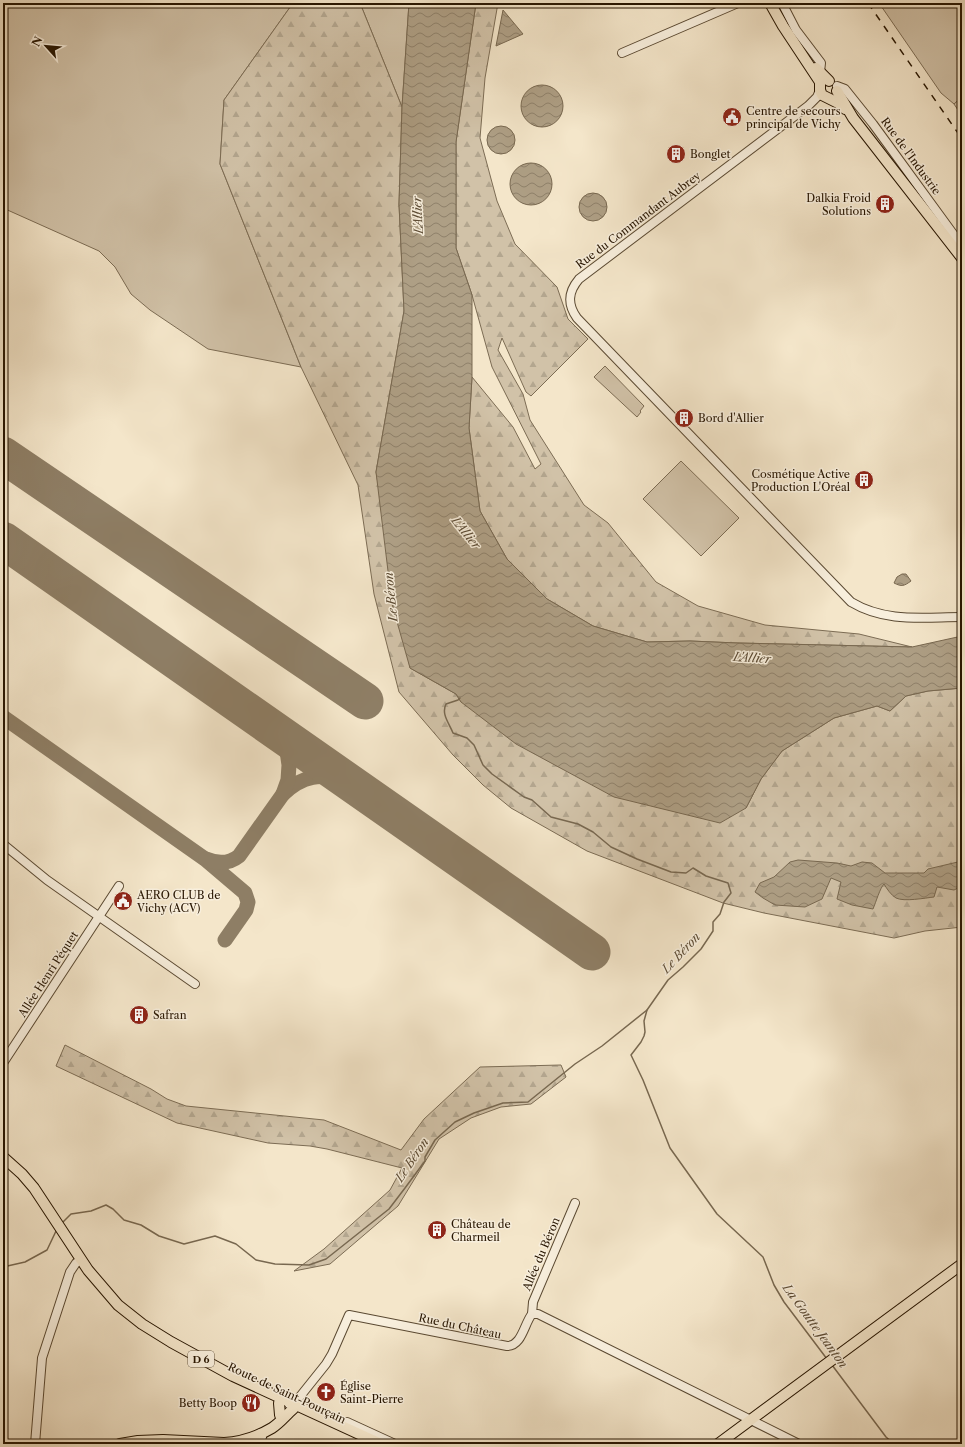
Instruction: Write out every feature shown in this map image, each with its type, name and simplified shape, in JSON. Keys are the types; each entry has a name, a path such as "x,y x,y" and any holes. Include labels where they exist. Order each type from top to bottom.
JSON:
{"main road":[{"name":"Rue de l'Industrie","path":"770,3 783,26 820,82 829,90 853,118 962,258"},
{"name":"Rue de l'Industrie","path":"796,44 820,72 829,90"},
{"name":"Route de Saint-Pourçain","path":"3,1157 22,1174 34,1188 102,1293 115,1308 140,1328 200,1364 249,1389 289,1406 369,1444"},
{"path":"718,1444 962,1264"},
{"name":"Route de Saint-Pourçain","path":"88,1270 118,1305 142,1324 155,1332 289,1406 332,1422 381,1444"},
{"path":"261,1434 289,1406"},
{"path":"120,1444 138,1441 163,1440 224,1444 247,1440 272,1428 289,1406"}],"street":[{"path":"622,53 738,3"},
{"name":"Rue de l'Industrie","path":"782,3 796,30 821,63 820,72"},
{"name":"Rue de l'Industrie","path":"829,90 845,89 873,124 962,246"},
{"name":"Rue du Commandant Aubrey","path":"829,90 816,97 808,106 579,279 571,290 569,301 570,307 576,318 851,602 862,609 894,618 962,617"},
{"path":"3,844 48,880 195,984"},
{"name":"Allée Henri Péquet","path":"3,1063 119,886"},
{"name":"Allée du Béron","path":"532,1314 533,1302 575,1203"},
{"path":"35,1444 42,1358 70,1272 76,1263 81,1259"},
{"path":"532,1314 538,1314 750,1421 799,1444"},
{"name":"Rue du Château","path":"289,1406 326,1364 349,1315 511,1346 519,1340 527,1319 532,1314"},
{"path":"249,1389 262,1392 288,1404 289,1406"},
{"name":"Route de Saint-Pourçain","path":"347,1422 395,1444"},
{"path":"258,1444 262,1437 261,1434"}],"green space":[{"path":"3,3 293,3 224,100 220,164 301,367 208,349 150,310 131,294 115,267 99,251 3,208"},
{"path":"293,3 360,3 402,107 399,204 404,311 376,472 410,668 456,694 461,702 746,808 761,779 782,751 834,718 877,706 890,711 906,696 928,691 962,688 962,927 925,931 894,938 764,913 723,903 587,851 511,808 483,785 453,755 399,692 374,594 358,485 301,367 220,164 224,100"},
{"path":"360,3 409,3 402,107"},
{"path":"476,3 498,3 485,78 480,138 497,201 515,244 557,287 568,319 588,339 531,396 526,392 502,338 498,350 523,394 530,420 584,505 608,523 656,582 698,606 765,625 859,634 912,647 690,641 647,642 593,626 547,599 507,559 480,511 469,428 472,377 513,427 535,469 541,464 492,367 472,295 456,248 456,142"},
{"path":"879,3 962,3 962,97 954,104 941,93"},
{"path":"962,97 962,116 954,104"},
{"path":"605,366 644,406 637,417 594,377"},
{"path":"681,461 739,518 701,556 643,499"},
{"path":"65,1045 151,1089 167,1099 186,1106 324,1120 401,1150 424,1119 480,1067 561,1065 566,1077 531,1104 501,1107 471,1118 439,1139 398,1206 330,1264 294,1271 324,1249 390,1190 402,1168 327,1149 310,1146 268,1143 177,1123 56,1066"}],"water":[{"name":"L'Allier","path":"409,3 476,3 456,142 456,248 472,295 472,377 469,428 480,511 507,559 547,599 593,626 647,642 690,641 912,647 962,636 962,688 928,691 906,696 890,711 877,706 834,718 782,751 761,779 746,808 720,823 614,797 516,744 461,702 456,694 410,668 392,604 376,472 404,311 399,204 402,107"},
{"path":"503,10 523,34 496,46"},
{"path":"542,85 557,91 563,106 557,121 542,127 527,121 521,106 527,91"},
{"path":"501,126 511,130 515,140 511,150 501,154 491,150 487,140 491,130"},
{"path":"527,163 535,163 543,166 549,172 552,184 549,196 543,202 535,205 527,205 519,202 513,196 510,188 510,180 513,172 519,166"},
{"path":"593,193 603,197 607,207 603,217 593,221 583,217 579,207 583,197"},
{"path":"902,574 906,574 911,581 903,585 894,583 897,577"},
{"path":"798,860 837,863 851,866 862,862 872,863 885,873 924,873 928,869 962,861 962,886 954,890 937,887 934,897 904,900 894,897 884,884 873,909 852,905 837,899 841,882 831,878 822,899 805,907 775,905 755,892 760,883 774,877 790,862"}],"waterway":[{"name":"Le Béron","path":"62,1223 71,1214 91,1211 106,1205 113,1209 124,1220 141,1225 159,1236 184,1244 215,1236 236,1244 256,1260 275,1264 309,1265 326,1259 389,1209 425,1161 425,1157 435,1140 455,1122 474,1113 503,1103 528,1102 575,1064 602,1046 647,1010 668,980 701,949 713,931 713,922 720,914 724,902 731,893 728,883 706,876 693,868 686,873 671,872 611,847 593,832 578,824 551,817 532,800 524,797 492,774 483,765 474,745 467,738 453,733 444,711 446,704 460,698"},
{"name":"La Goutte Jeanton","path":"647,1010 644,1021 644,1036 631,1055 643,1080 670,1148 717,1214 763,1257 774,1285 784,1302 827,1359"},
{"name":"Le Béron","path":"3,1267 25,1262 47,1250 57,1229"},
{"name":"La Goutte Jeanton","path":"832,1365 886,1437 894,1444"}],"taxiway":[{"path":"3,717 205,859 245,893 248,902 246,910 225,940"},
{"path":"206,859 215,862 227,862 239,856 283,794 288,780 289,765 287,751 269,727"},
{"path":"283,794 305,779 313,777 337,778 346,781"}],"runway":[{"path":"3,455 365,701"},
{"path":"3,540 592,952"}],"railway":[{"path":"868,3 962,139"}],"place":[{"name":"Centre de secours principal de Vichy","path":"732,117"},
{"name":"Bonglet","path":"676,154"},
{"name":"Dalkia Froid Solutions","path":"885,204"},
{"name":"Bord d'Allier","path":"684,418"},
{"name":"Cosmétique Active Production L'Oréal","path":"864,480"},
{"name":"AERO CLUB de Vichy (ACV)","path":"123,901"},
{"name":"Safran","path":"139,1015"},
{"name":"Château de Charmeil","path":"437,1230"},
{"name":"Église Saint-Pierre","path":"326,1392"},
{"name":"Betty Boop","path":"251,1403"}]}
